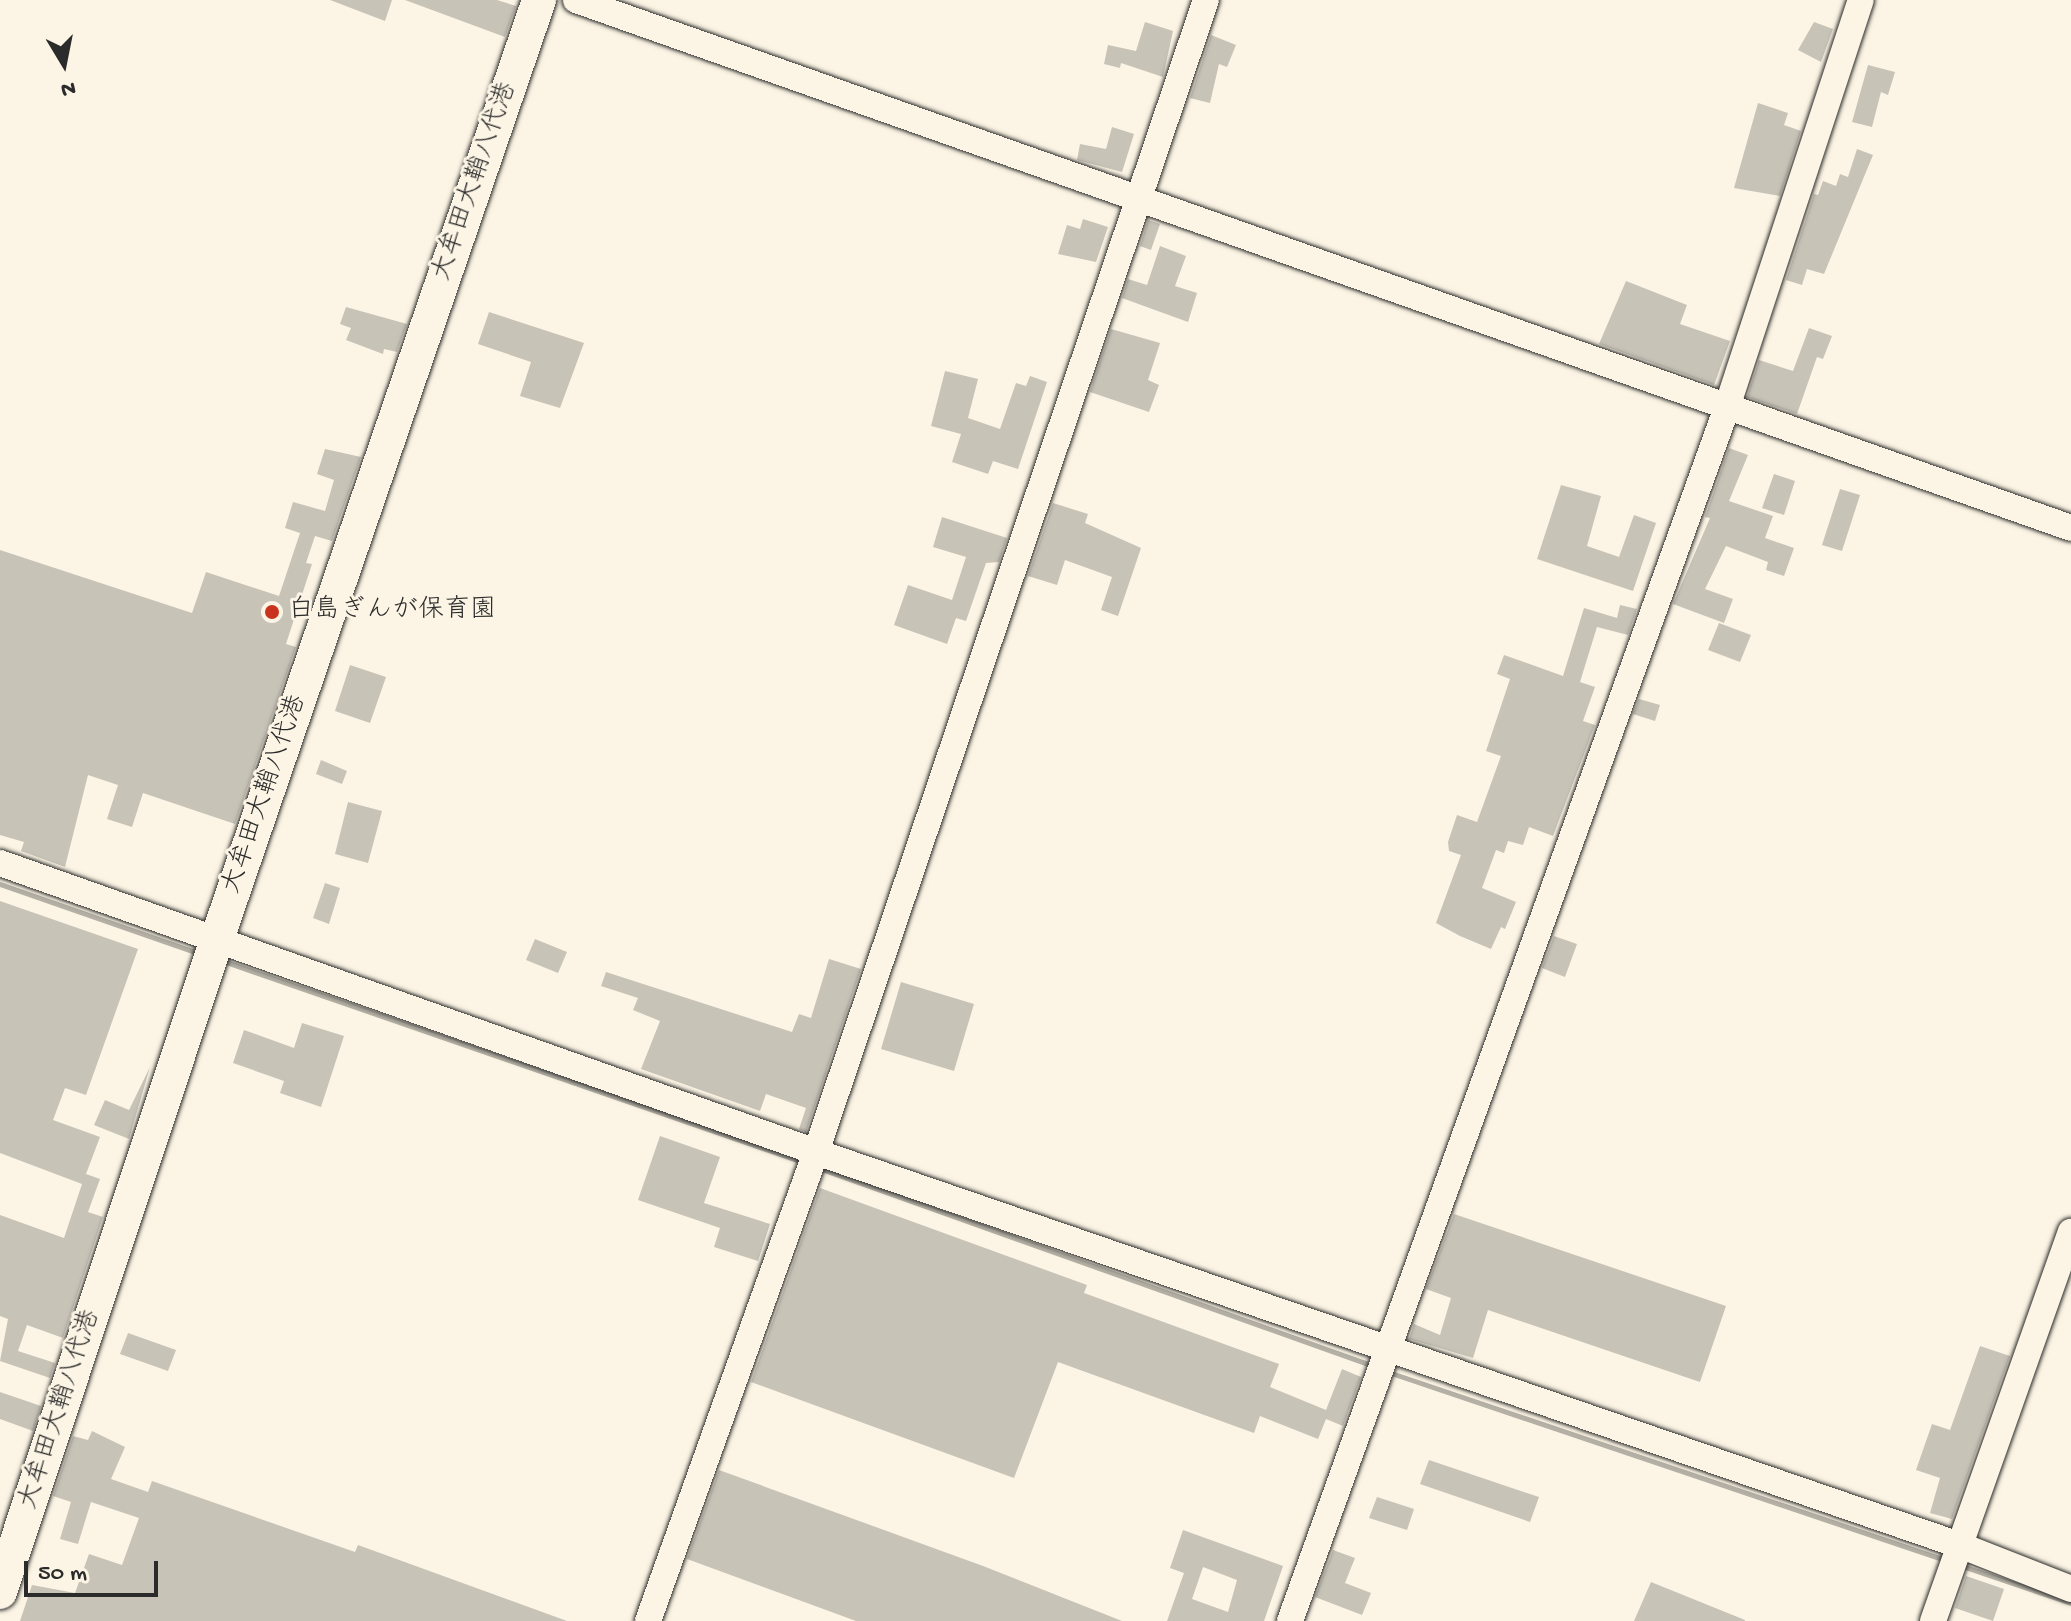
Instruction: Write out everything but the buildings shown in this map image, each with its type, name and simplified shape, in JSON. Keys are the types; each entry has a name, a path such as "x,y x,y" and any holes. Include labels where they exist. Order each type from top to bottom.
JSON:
{"main road":[{"name":"大牟田大鞘八代港","path":"0,1592 217,939 539,0"}],"street":[{"path":"576,0 2071,528"},
{"path":"648,1621 816,1152 1136,196 1206,0"},
{"path":"1290,1621 1727,407 1861,0"},
{"path":"0,863 816,1152 1389,1346 1957,1557 2071,1589"},
{"path":"1933,1621 2071,1232"}],"waterway":[{"path":"0,884 198,953"},
{"path":"223,961 800,1161"},
{"path":"824,1170 1368,1364"},
{"path":"1394,1374 1945,1560"},
{"path":"1962,1566 2071,1603"}],"place":[{"name":"白島ぎんが保育園","path":"272,612"}]}
